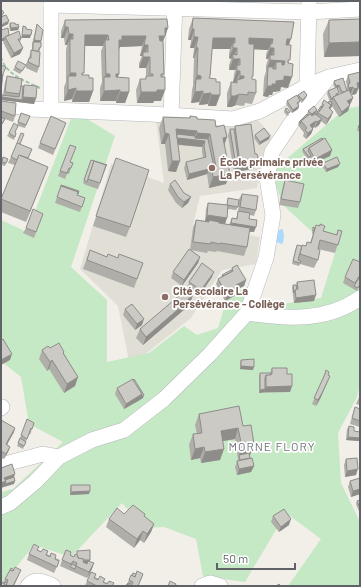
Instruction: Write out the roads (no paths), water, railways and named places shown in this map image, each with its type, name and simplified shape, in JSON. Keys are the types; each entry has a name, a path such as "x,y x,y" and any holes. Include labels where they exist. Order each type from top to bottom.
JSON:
{"street":[{"path":"51,110 51,3 309,6 360,9"},
{"path":"171,116 175,5"},
{"path":"307,86 309,6"},
{"path":"1,104 29,109 233,119 260,111 307,86 329,77 360,70"},
{"path":"1,507 10,503 35,482 59,457 92,440 124,430 153,408 210,354 247,313 266,258 273,215 267,178 272,152 292,122 329,77"},
{"path":"247,313 276,318 322,316 341,309 360,298"},
{"path":"1,465 43,454 59,457"},
{"path":"28,586 34,581 40,580 53,586"},
{"path":"202,586 210,583 220,586"}],"water":[{"path":"281,229 283,230 284,236 283,243 281,244 277,242 276,239 277,233"}],"place":[{"name":"École primaire privée La Persévérance","path":"212,168"},
{"name":"Cité scolaire La Persévérance - Collège","path":"165,297"}],"district":[{"name":"MORNE FLORY","path":"272,447"}]}
